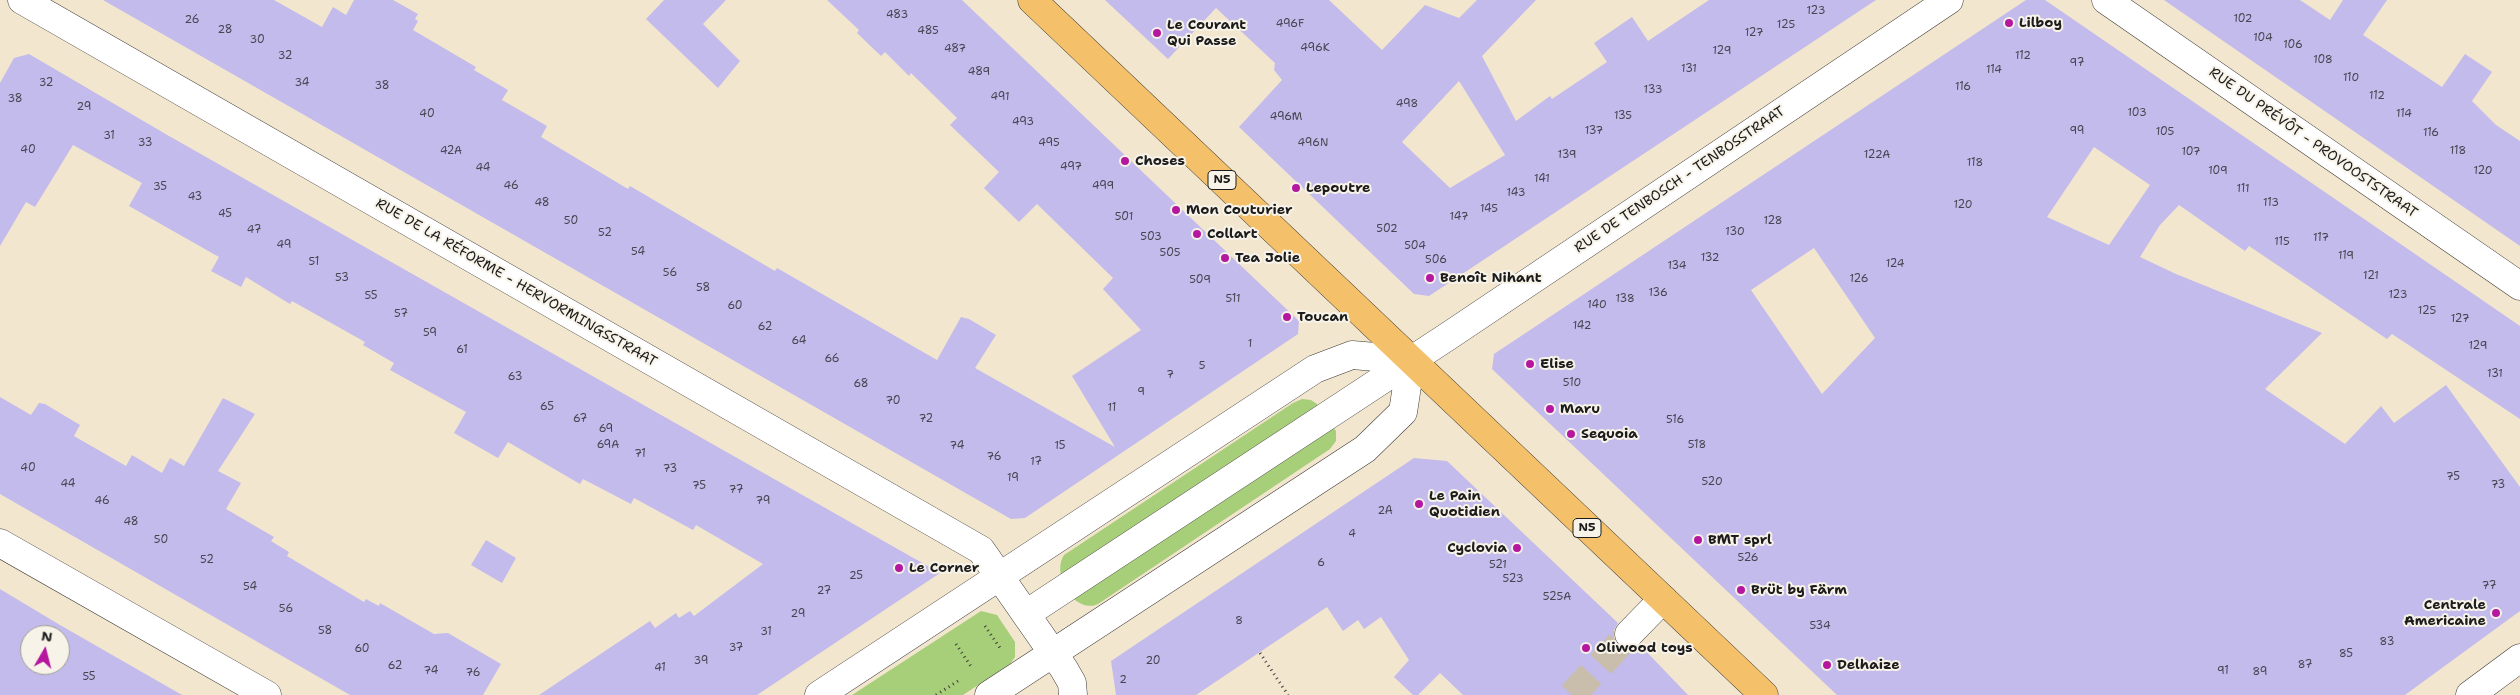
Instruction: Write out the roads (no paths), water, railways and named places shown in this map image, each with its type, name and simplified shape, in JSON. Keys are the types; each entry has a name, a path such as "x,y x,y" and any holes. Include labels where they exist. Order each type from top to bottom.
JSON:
{"main road":[{"name":"N5","path":"1032,0 1764,695"}],"street":[{"name":"RUE DE LA RÉFORME - HERVORMINGSSTRAAT","path":"22,0 981,550 1053,651 1072,683 1074,695"},
{"name":"RUE DE TENBOSCH - TENBOSSTRAAT","path":"1026,614 1411,360 1949,0"},
{"name":"RUE DU PRÉVÔT - PROVOOSTSTRAAT","path":"2106,0 2520,286"},
{"path":"819,695 1315,369 1352,355 1411,360 1403,412 1365,449 1053,651 989,695"},
{"path":"0,543 267,695"},
{"path":"1629,634 1663,599"},
{"path":"2470,695 2520,658"}],"tunnel":[{"path":"1572,695 1629,634"}],"place":[{"name":"Lilboy","path":"2009,23"},
{"name":"Le Courant Qui Passe","path":"1157,33"},
{"name":"Choses","path":"1125,161"},
{"name":"Lepoutre","path":"1296,188"},
{"name":"Mon Couturier","path":"1176,210"},
{"name":"Collart","path":"1197,234"},
{"name":"Tea Jolie","path":"1225,258"},
{"name":"Benoît Nihant","path":"1430,278"},
{"name":"Toucan","path":"1287,317"},
{"name":"Elise","path":"1530,364"},
{"name":"Maru","path":"1550,409"},
{"name":"Sequoia","path":"1571,434"},
{"name":"Le Pain Quotidien","path":"1419,504"},
{"name":"BMT sprl","path":"1698,540"},
{"name":"Cyclovia","path":"1517,548"},
{"name":"Le Corner","path":"899,568"},
{"name":"Brüt by Färm","path":"1741,590"},
{"name":"Centrale Americaine","path":"2496,613"},
{"name":"Oliwood toys","path":"1586,648"},
{"name":"Delhaize","path":"1827,665"}]}
